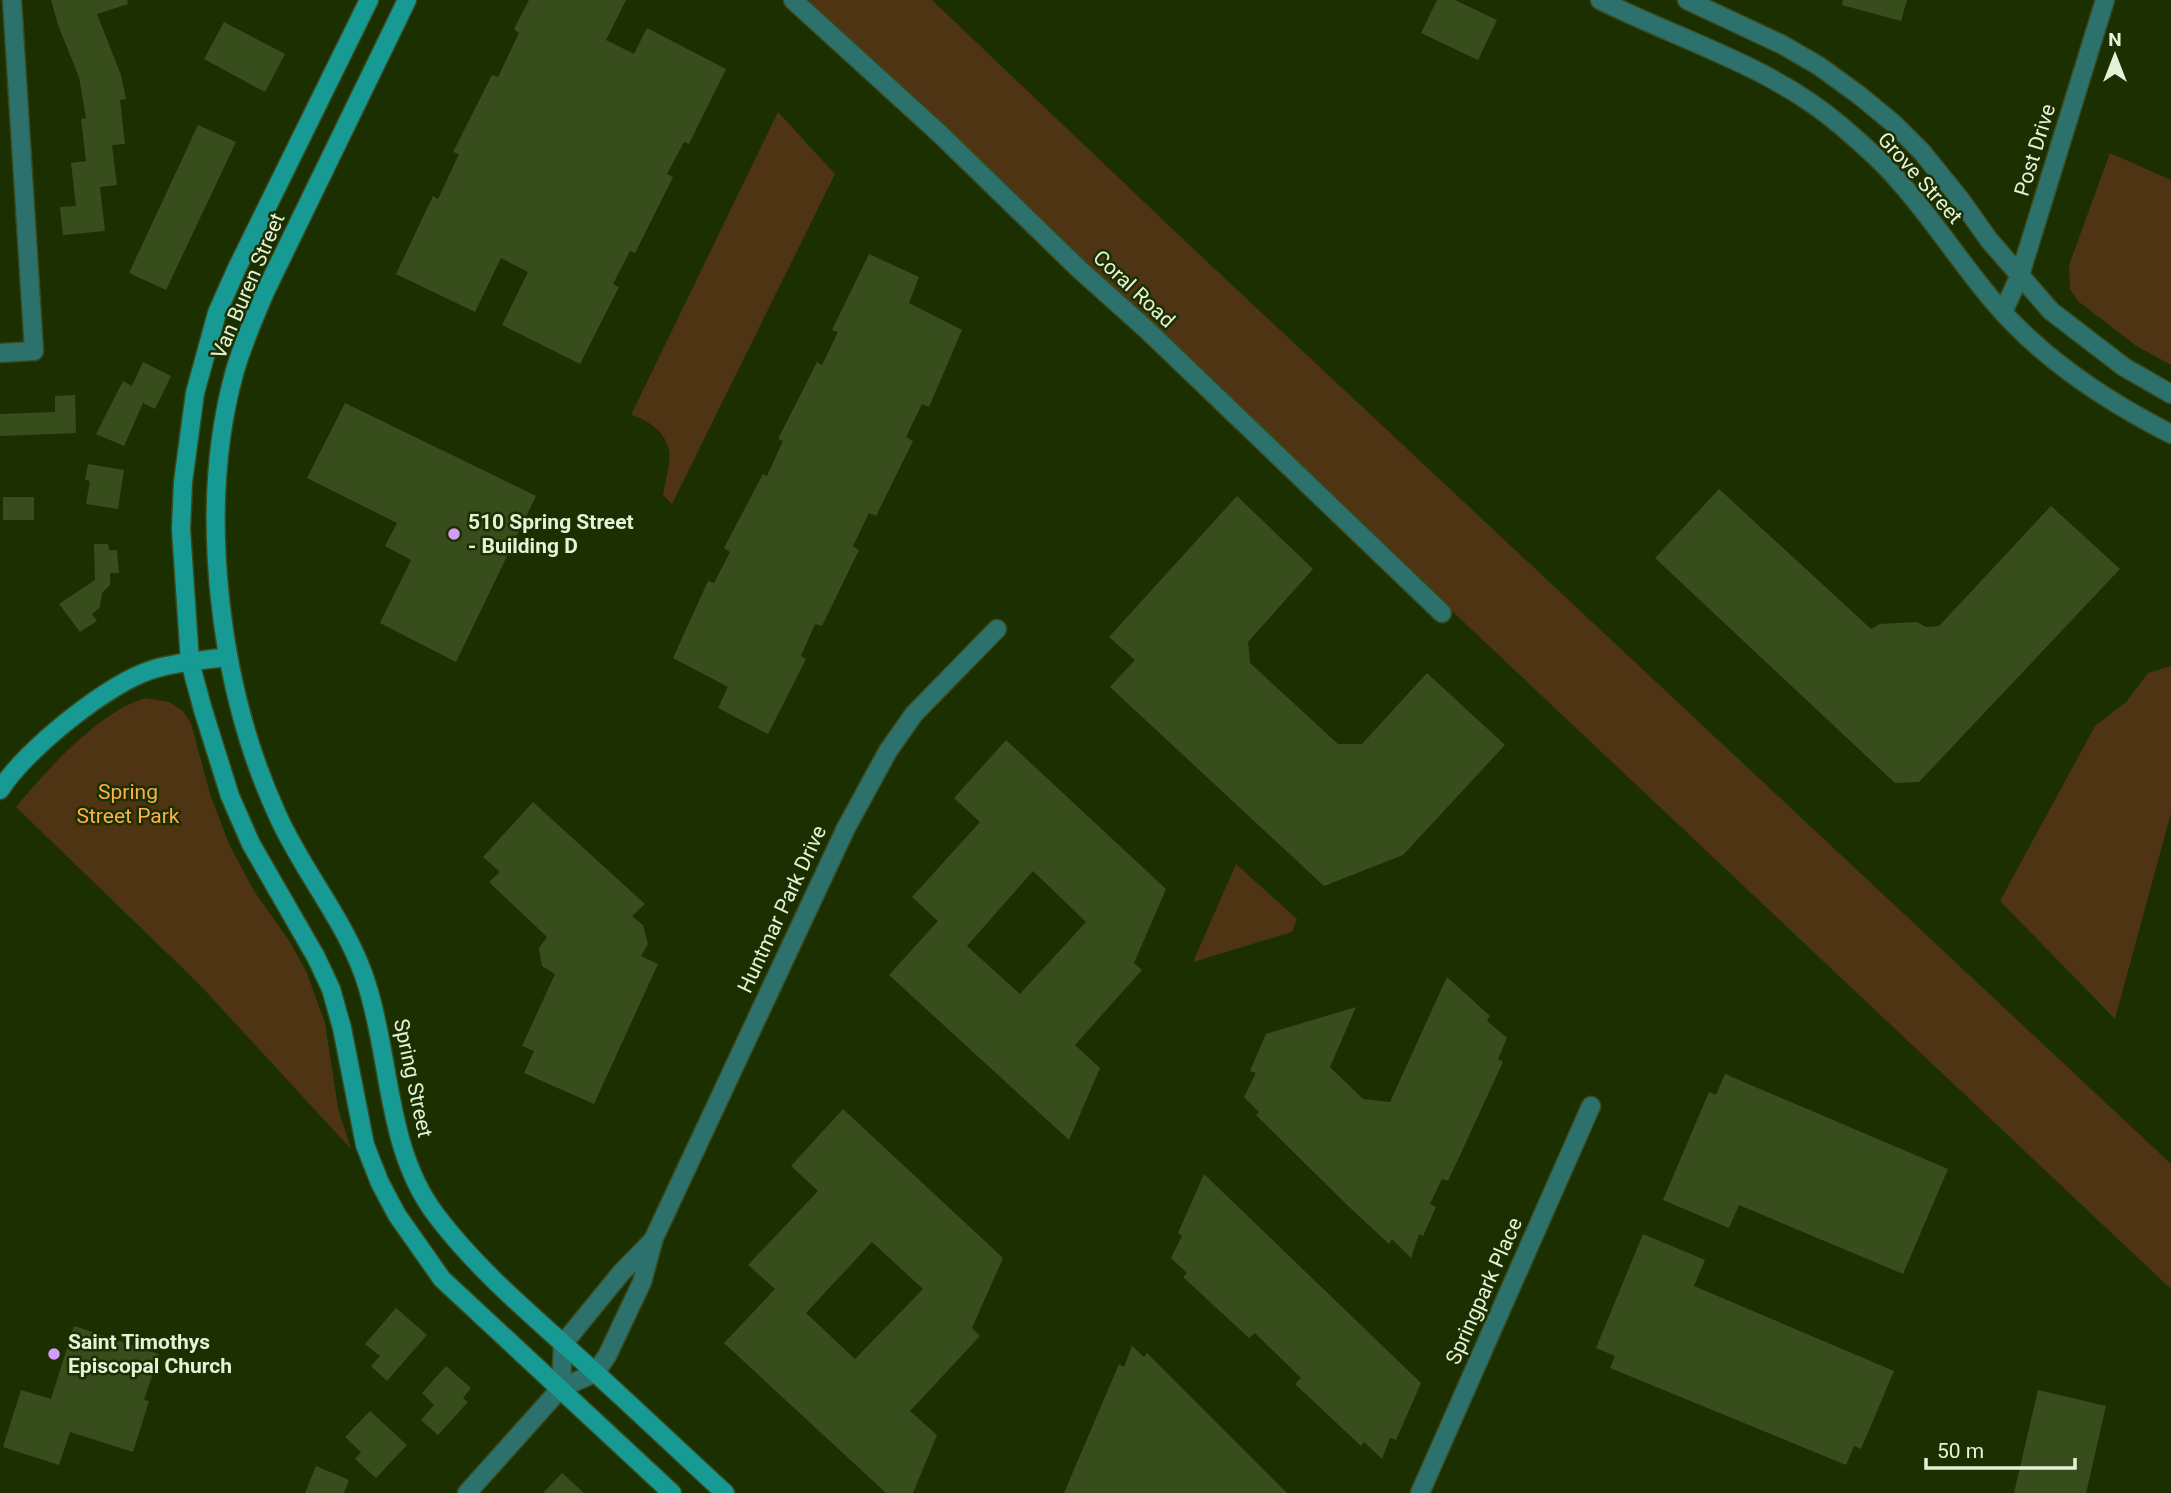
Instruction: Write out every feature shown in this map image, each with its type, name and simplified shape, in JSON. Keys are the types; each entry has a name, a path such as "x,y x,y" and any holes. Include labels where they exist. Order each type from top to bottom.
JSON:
{"main road":[{"name":"Van Buren Street","path":"190,662 183,581 182,514 188,436 203,357 217,313 237,268 369,0"},
{"name":"Van Buren Street","path":"228,657 217,552 216,509 219,462 234,374 248,330 266,290 407,0"},
{"path":"0,790 10,774 29,755 79,712 136,676 156,668 228,657"},
{"name":"Spring Street","path":"228,657 252,748 275,810 294,850 350,945 366,981 381,1033 395,1123 412,1171 433,1212 502,1288 725,1493"},
{"path":"190,662 216,755 251,844 316,957 331,989 342,1028 365,1145 380,1183 404,1227 442,1279 672,1493"}],"street":[{"path":"0,353 34,351 12,0"},
{"name":"Coral Road","path":"793,0 940,134 1443,613"},
{"name":"Grove Street","path":"1600,0 1777,82 1839,124 1896,177 2003,312 2026,335 2095,389 2126,410 2171,434"},
{"name":"Grove Street","path":"1688,0 1783,45 1819,66 1868,102 1922,152 1989,240 2051,311 2124,367 2171,394"},
{"name":"Post Drive","path":"2003,312 2020,275 2105,0"},
{"name":"Huntmar Park Drive","path":"595,1373 607,1356 642,1282 654,1238 846,828 888,751 914,714 997,629"},
{"name":"Springpark Place","path":"1420,1493 1591,1107"},
{"name":"Huntmar Park Drive","path":"563,1344 621,1273 654,1238"},
{"path":"561,1388 563,1344"},
{"path":"467,1493 561,1388 595,1373"}],"green space":[{"path":"804,0 932,0 1184,240 2171,1164 2171,1289"},
{"path":"778,112 835,174 672,504 663,495 669,462 667,444 655,428 631,415"},
{"path":"2110,153 2171,180 2171,365 2135,345 2078,301 2070,289 2069,265"},
{"path":"2171,666 2171,813 2115,1019 2000,901 2095,726 2126,702 2148,673"},
{"name":"Spring Street Park","path":"146,698 169,702 182,710 191,723 210,794 229,844 254,891 290,942 307,973 325,1023 338,1108 351,1149 199,984 16,807 42,776 93,728 110,715"},
{"path":"1236,864 1297,919 1292,932 1193,962"}],"building":[{"path":"51,0 127,0 128,4 97,14 121,75 126,99 120,100 125,144 112,145 117,185 100,187 105,231 63,235 60,207 76,206 71,163 86,161 81,119 86,118 79,77"},
{"path":"529,0 626,0 606,40 634,54 647,28 726,69 689,144 684,142 667,174 673,177 635,253 630,251 613,284 619,287 580,364 502,325 528,272 501,258 475,312 396,274 433,196 438,199 459,154 453,152 492,75 498,77 519,33 514,29"},
{"path":"1437,0 1455,0 1497,20 1478,60 1421,33"},
{"path":"1843,0 1907,0 1901,21 1842,5"},
{"path":"224,22 285,54 265,92 204,59"},
{"path":"198,125 236,142 166,290 129,273"},
{"path":"869,254 919,277 909,303 962,330 929,407 922,404 906,437 913,441 876,516 869,513 853,546 859,550 822,626 815,624 801,656 806,659 768,734 718,708 728,687 673,658 708,581 714,583 730,552 724,548 763,474 767,476 783,441 778,439 817,362 822,365 838,332 832,330"},
{"path":"143,362 171,376 155,409 143,403 124,446 96,434 123,381 132,386"},
{"path":"75,395 76,433 0,436 0,414 55,412 55,396"},
{"name":"510 Spring Street - Building D","path":"345,403 536,496 456,662 380,623 411,560 385,546 397,523 307,478"},
{"path":"88,464 124,470 118,509 86,504 90,481 85,480"},
{"path":"1719,489 1871,629 1880,624 1917,622 1926,627 1939,626 2051,506 2120,569 1919,782 1895,783 1655,558"},
{"path":"1237,496 1313,569 1248,642 1250,663 1338,744 1362,744 1427,673 1505,745 1403,855 1324,886 1110,687 1135,660 1109,637"},
{"path":"3,497 34,497 34,520 3,520"},
{"path":"94,544 108,544 109,550 117,550 119,573 110,573 110,585 102,593 100,607 92,614 97,621 80,632 59,604 95,580"},
{"path":"1006,740 1166,889 1134,963 1142,970 1075,1045 1100,1068 1069,1140 889,975 938,921 912,897 980,822 954,798","holes":["1033,871 1086,922 1020,994 967,946"]},
{"path":"533,802 645,904 632,916 643,925 648,944 641,956 658,964 594,1104 524,1073 534,1051 522,1046 555,974 542,966 539,948 547,937 489,882 500,872 483,857"},
{"path":"1447,977 1490,1016 1487,1021 1507,1038 1498,1059 1503,1062 1448,1181 1442,1179 1430,1204 1436,1207 1423,1236 1419,1234 1411,1258 1392,1239 1389,1244 1346,1204 1256,1115 1259,1112 1244,1097 1256,1073 1250,1071 1266,1034 1356,1007 1330,1067 1363,1099 1390,1102"},
{"path":"1725,1074 1948,1169 1903,1274 1739,1205 1729,1228 1663,1200 1709,1092 1716,1095"},
{"path":"843,1109 1003,1258 972,1328 980,1336 910,1411 937,1435 913,1493 886,1493 724,1343 775,1289 748,1265 818,1191 791,1166","holes":["872,1242 923,1289 855,1359 806,1313"]},
{"path":"1204,1174 1421,1383 1396,1440 1390,1438 1382,1459 1364,1442 1361,1446 1295,1384 1301,1378 1255,1333 1249,1338 1183,1277 1187,1273 1171,1258 1182,1236 1178,1233"},
{"path":"1643,1234 1705,1260 1694,1286 1894,1371 1861,1449 1854,1446 1846,1465 1610,1368 1615,1356 1596,1348"},
{"path":"396,1308 427,1335 387,1381 371,1366 380,1356 365,1344"},
{"path":"74,1326 159,1354 144,1400 149,1401 133,1452 70,1432 59,1465 3,1447 21,1390 51,1399"},
{"path":"1132,1346 1144,1357 1147,1353 1287,1493 1064,1493 1119,1364 1124,1367"},
{"path":"446,1366 471,1388 463,1398 468,1402 438,1435 421,1420 434,1405 422,1393"},
{"path":"2038,1390 2106,1406 2086,1493 2014,1493"},
{"path":"370,1411 407,1445 376,1478 355,1459 361,1452 345,1437"},
{"path":"316,1466 349,1480 344,1493 305,1493"},
{"path":"562,1473 584,1493 543,1493"}],"place":[{"name":"510 Spring Street - Building D","path":"454,534"},
{"name":"Saint Timothys Episcopal Church","path":"54,1354"}]}
